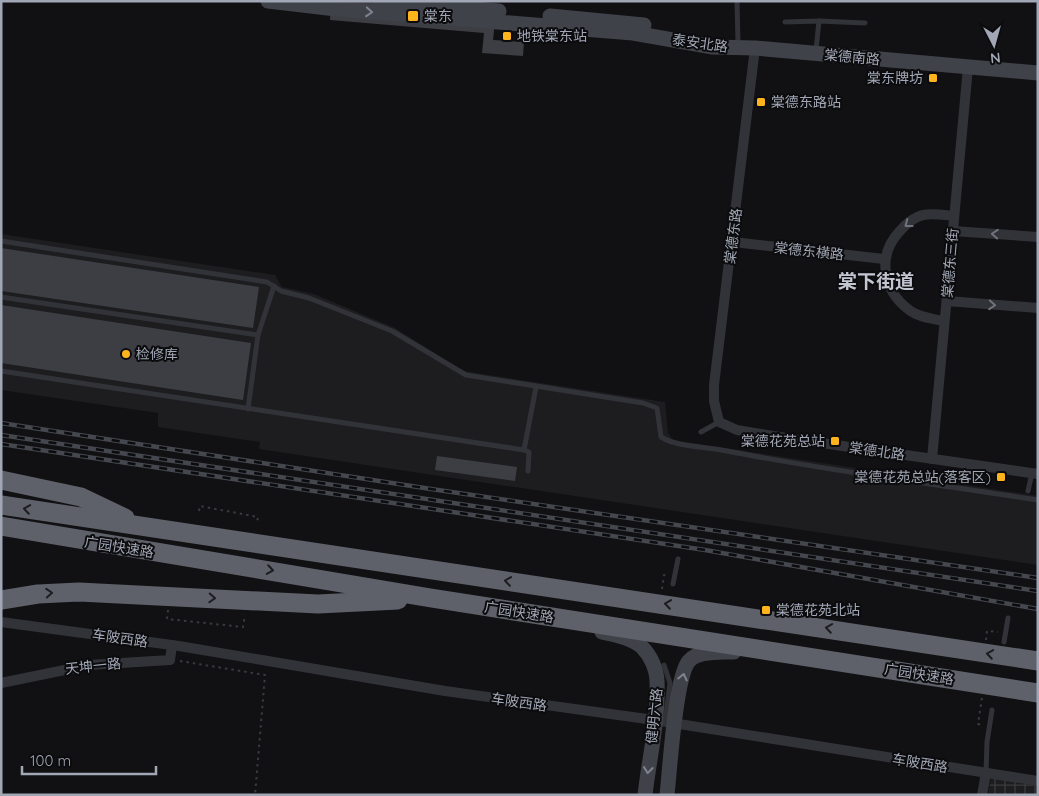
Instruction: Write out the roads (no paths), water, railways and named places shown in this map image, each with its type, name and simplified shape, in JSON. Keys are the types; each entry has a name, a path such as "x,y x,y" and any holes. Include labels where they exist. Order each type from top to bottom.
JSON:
{"highway":[{"path":"1,480 81,497 144,527"},
{"path":"1,491 87,508 144,527"},
{"name":"广园快速路","path":"1,505 281,549 756,617 1038,661"},
{"name":"广园快速路","path":"1,526 431,598 1038,693"},
{"path":"1,538 84,541"},
{"path":"1,600 38,594 79,592 318,604 431,598"}],"street":[{"name":"泰安北路","path":"268,1 336,9 447,9 635,23 755,48"},
{"name":"泰安北路","path":"380,1 633,33 720,47 755,48"},
{"name":"棠德南路","path":"755,48 1038,73"},
{"name":"棠德东路","path":"719,422 714,401 714,385 733,242 755,48"},
{"name":"棠德东三街","path":"932,459 968,67"},
{"path":"944,321 909,311 895,297 885,275 884,259 891,240 907,224 922,215 954,216"},
{"path":"953,231 1038,237"},
{"name":"棠德东横路","path":"733,242 884,259"},
{"path":"947,302 1038,308"},
{"name":"棠德北路","path":"719,422 737,430 764,435 1035,474"},
{"name":"健明六路","path":"551,617 620,636 641,646 650,657 665,722 667,795"},
{"name":"车陂西路","path":"1,622 172,645 445,691 665,722 1038,781"},
{"name":"天坤一路","path":"1,683 89,665 170,660 172,645"},
{"name":"健明六路","path":"645,795 665,722 684,670 694,657 716,652 780,654"},
{"path":"982,795 986,773"}],"lane":[{"path":"737,1 738,43"},
{"path":"815,53 819,21"},
{"path":"785,22 865,23"},
{"path":"1,241 267,282 281,291 310,298 392,331 466,376 643,403 657,408 661,437 671,443 701,445 779,461 1038,500"},
{"path":"248,409 258,335 274,286"},
{"path":"1,297 258,335"},
{"path":"1,371 524,450 528,452 528,470"},
{"path":"524,450 536,386"},
{"path":"701,432 719,422"},
{"path":"1028,491 1035,474"},
{"path":"673,584 678,559"},
{"path":"1004,642 1008,618"},
{"path":"664,665 670,684 665,722"},
{"path":"986,773 992,710"}],"railway":[{"path":"1,423 431,489 1038,578"},
{"path":"1,435 1038,591"},
{"path":"1,444 705,550 1038,609"}],"place":[{"name":"棠东","path":"413,16"},
{"name":"地铁棠东站","path":"507,36"},
{"name":"棠东牌坊","path":"933,78"},
{"name":"棠德东路站","path":"761,102"},
{"name":"检修库","path":"126,354"},
{"name":"棠德花苑总站","path":"835,441"},
{"name":"棠德花苑总站(落客区)","path":"1001,477"},
{"name":"棠德花苑北站","path":"766,610"}],"district":[{"name":"棠下街道","path":"876,281"}]}
